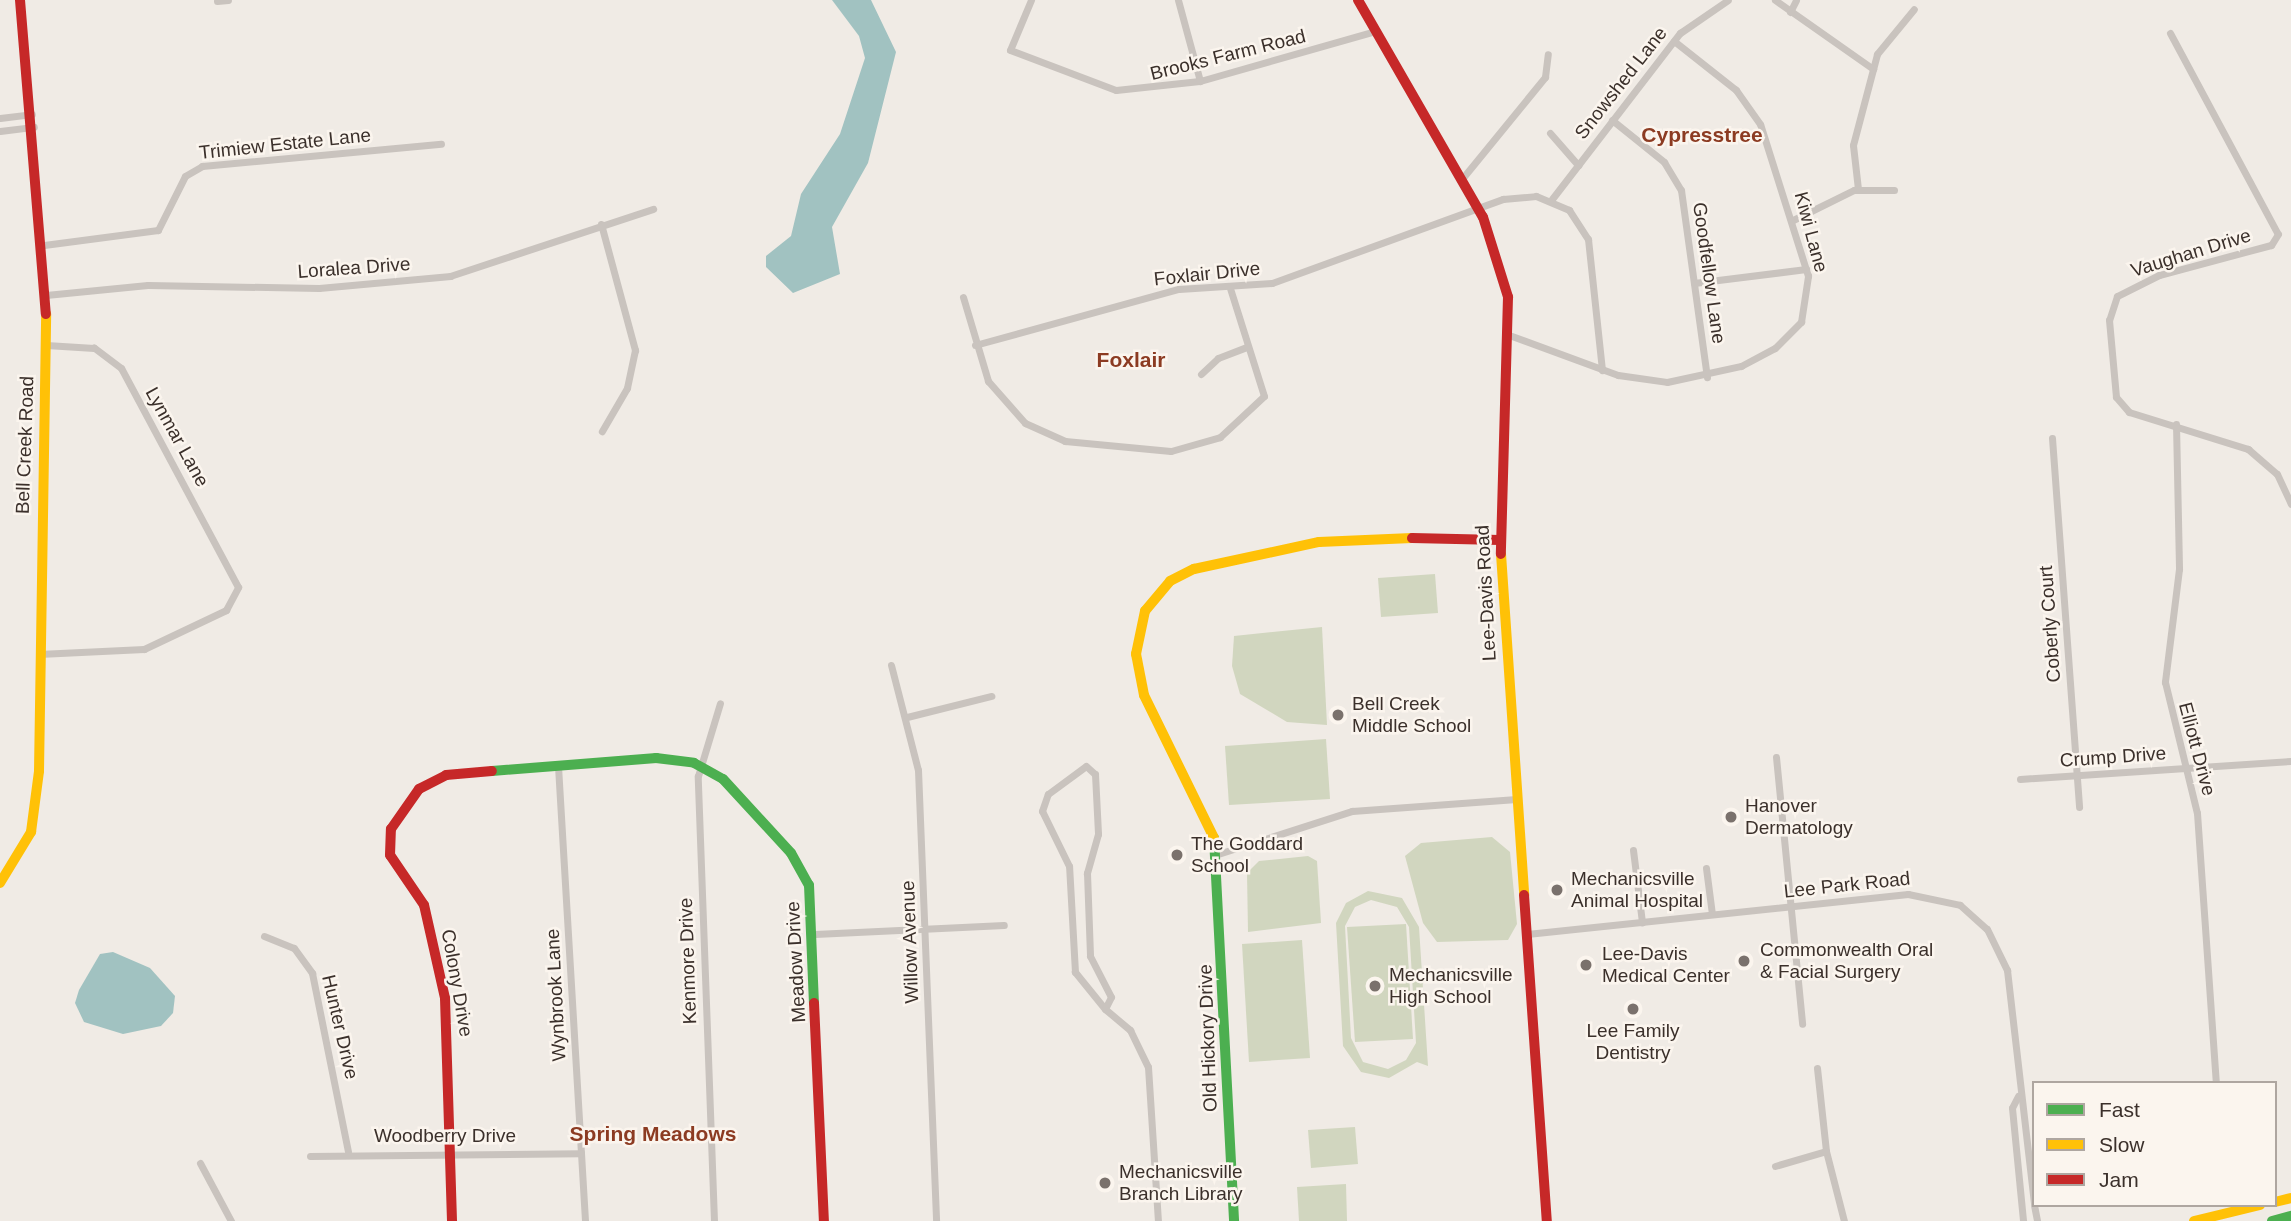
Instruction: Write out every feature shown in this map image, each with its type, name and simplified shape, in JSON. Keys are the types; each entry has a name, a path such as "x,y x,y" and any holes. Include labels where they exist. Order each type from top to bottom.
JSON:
{"main road":[{"name":"Bell Creek Road","path":"0,883 35,819 46,345 44,245 20,0"},
{"name":"Lee-Davis Road","path":"1358,0 1479,210 1503,272 1509,335 1500,540 1546,1221"},
{"name":"Old Hickory Drive","path":"1234,1221 1217,854 1205,816 1158,733 1140,680 1139,631 1161,589 1209,565 1345,539 1500,540"},
{"name":"Meadow Drive","path":"388,848 403,807 435,779 656,758 699,765 723,779 799,863 809,885 815,934 824,1221"},
{"name":"Colony Drive","path":"388,848 424,905 445,998 452,1152 452,1221"},
{"path":"2194,1221 2227,1209"},
{"path":"2272,1221 2291,1216"}],"street":[{"path":"217,1 228,0"},
{"name":"Brooks Farm Road","path":"1031,0 1010,50 1115,90 1200,81 1375,31"},
{"path":"1178,0 1200,81"},
{"name":"Snowshed Lane","path":"1552,199 1674,41 1728,0"},
{"path":"1775,0 1873,69"},
{"path":"1790,12 1796,0"},
{"path":"1858,189 1853,145 1873,69 1884,39 1914,9"},
{"name":"Vaughan Drive","path":"2170,33 2277,234 2271,245 2159,275 2113,302 2109,320 2118,403 2259,456 2291,504"},
{"name":"Kiwi Lane","path":"1509,335 1602,370 1650,382 1707,377 1762,356 1795,330 1808,304 1806,269 1793,220 1750,108 1674,41"},
{"path":"1461,180 1545,77 1548,54"},
{"path":"0,118 32,114"},
{"name":"Goodfellow Lane","path":"1612,120 1676,180 1707,377"},
{"path":"0,131 34,127"},
{"path":"1550,133 1578,165"},
{"name":"Trimiew Estate Lane","path":"44,245 158,230 185,176 202,166 441,144"},
{"path":"1793,220 1858,189 1894,190"},
{"name":"Foxlair Drive","path":"975,345 1165,292 1272,283 1513,196 1552,199"},
{"path":"1552,199 1575,215 1588,239 1602,370"},
{"name":"Loralea Drive","path":"46,295 148,285 319,288 440,278 490,267 601,223 653,209"},
{"path":"601,223 635,350 627,388 602,430"},
{"path":"1694,283 1806,269"},
{"path":"963,297 975,345 1005,406 1037,430 1065,441 1154,451 1197,446 1231,430 1265,390 1247,347 1230,288"},
{"name":"Lynmar Lane","path":"39,654 144,649 204,624 237,595 234,573 121,368 94,348 46,345"},
{"path":"1202,374 1218,358 1247,347"},
{"name":"Elliott Drive","path":"2176,424 2179,569 2165,682 2187,767 2201,849 2216,1081"},
{"name":"Coberly Court","path":"2052,438 2078,807"},
{"name":"Willow Avenue","path":"891,665 907,717 918,770 936,1221"},
{"path":"907,717 991,695"},
{"name":"Kenmore Drive","path":"714,1221 699,765 720,703"},
{"path":"1776,757 1802,1024"},
{"name":"Crump Drive","path":"2020,779 2291,761"},
{"name":"Wynbrook Lane","path":"558,766 584,1221"},
{"path":"1105,1009 1111,996 1090,956 1087,873 1098,834 1095,774 1086,766 1048,794 1042,811 1069,866 1075,972 1105,1009 1130,1030 1148,1067 1158,1221"},
{"path":"1217,854 1352,811 1517,799"},
{"path":"1633,850 1642,922"},
{"path":"1706,868 1712,915"},
{"name":"Lee Park Road","path":"1527,934 1920,894 1970,912 1996,942 2007,970 2018,1096 2025,1106 2032,1183"},
{"path":"815,934 1004,925"},
{"name":"Hunter Drive","path":"264,936 295,948 312,973 348,1151"},
{"path":"1816,1068 1826,1152 1844,1221"},
{"name":"Lee Park Road","path":"2018,1096 2012,1108 2023,1221"},
{"name":"Woodberry Drive","path":"310,1156 348,1151 580,1153"},
{"path":"1774,1166 1826,1152"},
{"path":"200,1163 231,1221"}],"green space":[{"path":"1435,574 1438,613 1381,617 1378,578"},
{"path":"1322,627 1327,725 1287,722 1240,694 1232,666 1234,636"},
{"path":"1326,739 1330,799 1229,805 1225,746"},
{"path":"1492,837 1510,852 1517,924 1508,940 1437,942 1423,923 1405,856 1421,843"},
{"path":"1308,856 1317,861 1321,923 1248,932 1247,873 1259,861"},
{"path":"1368,891 1402,898 1419,927 1428,1066 1417,1062 1389,1078 1361,1072 1343,1046 1336,923 1346,903","holes":["1371,900 1397,907 1409,927 1416,1043 1406,1060 1388,1069 1363,1062 1351,1038 1345,926 1355,907"]},
{"path":"1406,924 1413,1039 1355,1042 1347,927"},
{"path":"1302,940 1310,1058 1249,1062 1242,944"},
{"path":"1355,1127 1358,1164 1311,1168 1308,1130"},
{"path":"1346,1184 1347,1221 1299,1221 1297,1187"}],"water":[{"path":"832,0 871,0 896,52 868,163 832,227 840,274 793,293 766,267 766,256 791,236 801,194 840,134 865,58 859,36"},
{"path":"113,952 150,968 175,996 173,1013 161,1026 123,1034 84,1022 75,1003 79,990 100,954"}],"traffic: fast":[{"path":"492,771 656,758 694,763 723,779 791,853 809,885 814,1003"},
{"path":"1214,838 1234,1221"},
{"path":"2272,1221 2291,1216"}],"traffic: slow":[{"path":"0,883 31,832 39,771 46,314"},
{"path":"1214,838 1144,695 1136,654 1145,611 1170,581 1194,569 1319,542 1412,538"},
{"path":"1501,554 1524,895"},
{"path":"2277,1202 2291,1198"},
{"path":"2194,1221 2252,1207"}],"traffic: jam":[{"path":"20,0 46,314"},
{"path":"1358,0 1483,217 1508,297 1501,554"},
{"path":"1412,538 1500,540"},
{"path":"452,1221 445,998 424,905 390,855 391,829 419,789 446,775 492,771"},
{"path":"1524,895 1547,1221"},
{"path":"814,1003 824,1221"}],"place":[{"name":"Bell Creek Middle School","path":"1338,715"},
{"name":"Hanover Dermatology","path":"1731,817"},
{"name":"The Goddard School","path":"1177,855"},
{"name":"Mechanicsville Animal Hospital","path":"1557,890"},
{"name":"Commonwealth Oral & Facial Surgery","path":"1744,961"},
{"name":"Lee-Davis Medical Center","path":"1586,965"},
{"name":"Mechanicsville High School","path":"1375,986"},
{"name":"Lee Family Dentistry","path":"1633,1009"},
{"name":"Mechanicsville Branch Library","path":"1105,1183"}],"district":[{"name":"Cypresstree","path":"1702,135"},
{"name":"Foxlair","path":"1131,360"},
{"name":"Spring Meadows","path":"653,1134"}]}
